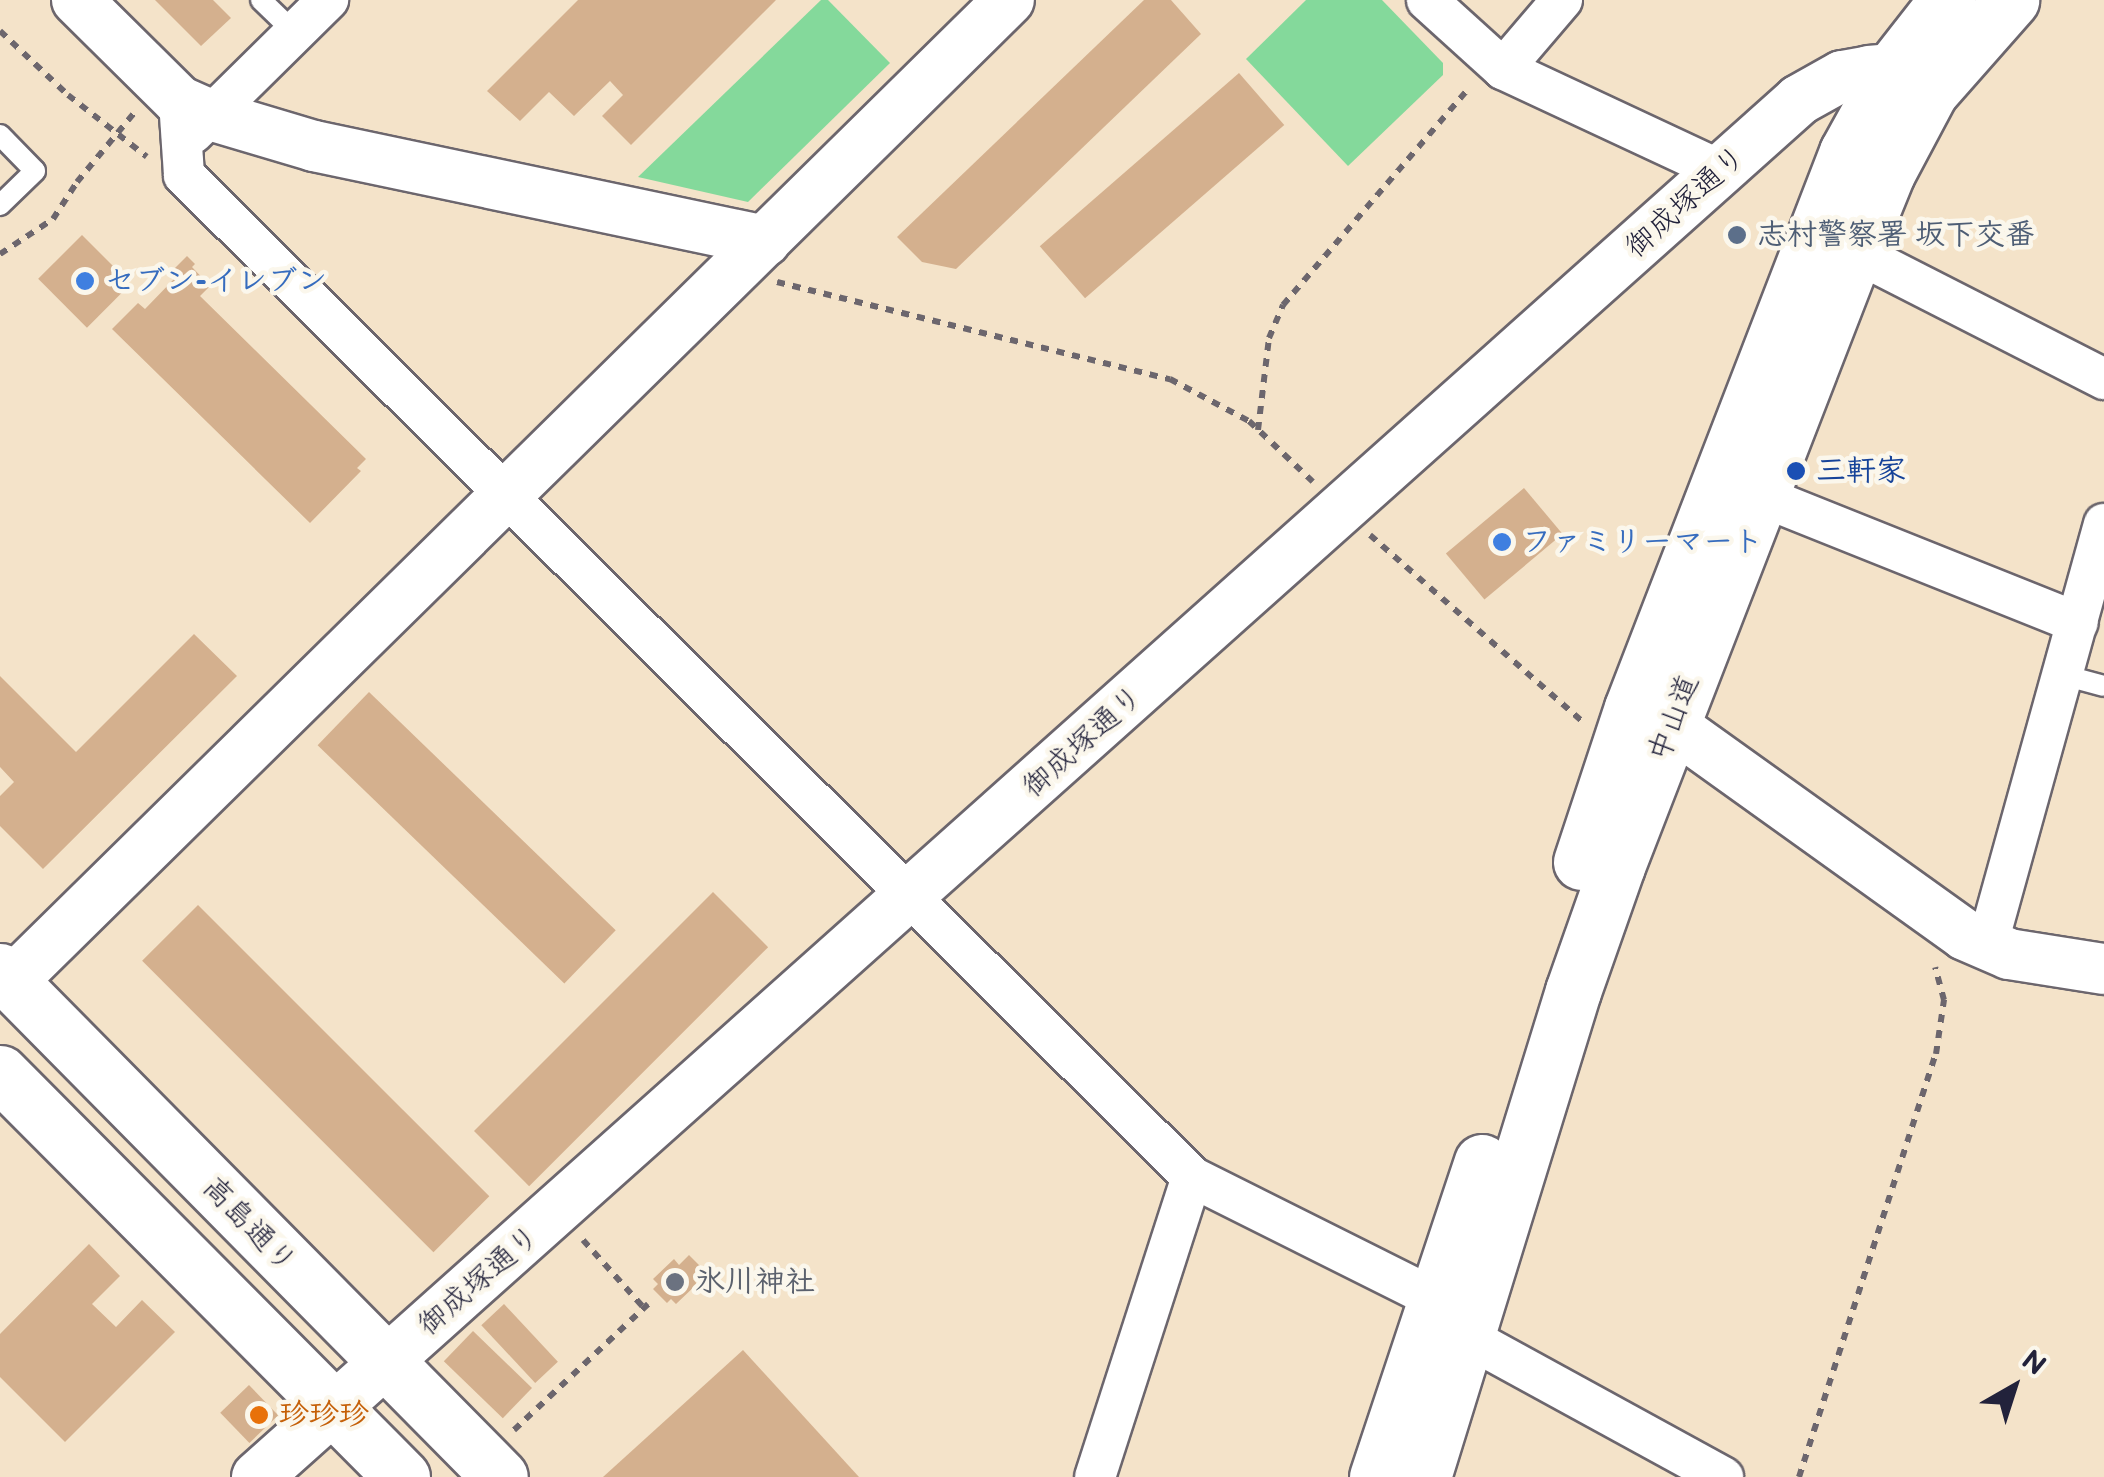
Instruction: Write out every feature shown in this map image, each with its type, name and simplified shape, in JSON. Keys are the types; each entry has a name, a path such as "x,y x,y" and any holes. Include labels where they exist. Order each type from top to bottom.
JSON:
{"main road":[{"name":"中山道","path":"1377,1477 1452,1318 1672,726 1854,252 1888,174 1912,81 1947,0"},
{"name":"中山道","path":"1423,1477 1452,1318 1639,689 1841,167 1912,81 2010,0"},
{"name":"高島通り","path":"6,976 384,1362 505,1455"},
{"path":"0,1072 402,1477"}],"street":[{"path":"77,0 177,123 184,175 1192,1178 1452,1318 1722,1477"},
{"path":"177,123 294,33 328,0"},
{"path":"6,976 504,496 763,260 1009,0"},
{"path":"1428,0 1498,65 1722,171"},
{"path":"1498,65 1562,0"},
{"name":"御成塚通り","path":"256,1477 1822,85 1842,76 1912,81"},
{"path":"177,123 314,146 763,260"},
{"path":"1854,252 2104,378"},
{"path":"1761,496 2078,623"},
{"path":"1987,946 2104,524"},
{"path":"1672,726 1965,935 1987,946 2104,968"},
{"path":"1095,1477 1192,1178"}],"lane":[{"path":"261,0 294,33"},
{"path":"0,135 35,171 0,205"},
{"path":"2063,674 2104,686"}],"path":[{"path":"0,31 118,136"},
{"path":"1258,430 1269,338 1282,304 1498,65"},
{"path":"118,136 177,123"},
{"path":"0,254 53,219 76,182 118,136 177,123"},
{"path":"763,260 1170,379 1258,430 1342,510 1583,722"},
{"path":"1799,1477 1936,1054 1944,1000 1938,971 1929,960"},
{"path":"505,1455 646,1306 579,1235"}],"green space":[{"path":"821,0 828,0 890,63 748,202 638,177"},
{"path":"1306,0 1382,0 1443,63 1443,75 1348,166 1246,59"}],"building":[{"path":"155,0 213,0 231,18 201,46"},
{"path":"578,0 776,0 631,145 602,116 623,95 610,81 574,116 549,92 520,121 487,91"},
{"path":"1144,0 1171,0 1201,34 956,269 922,262 897,237"},
{"path":"1239,73 1284,125 1085,298 1040,246"},
{"name":"セブン-イレブン","path":"82,235 131,284 87,328 38,279"},
{"path":"187,256 210,286 200,296 366,459 357,468 361,471 310,523 112,329 138,303 145,309 176,277 171,272"},
{"path":"1524,488 1563,534 1484,600 1446,554"},
{"path":"194,634 237,676 43,869 0,826 0,796 14,782 0,767 0,676 76,752"},
{"path":"369,692 616,930 564,983 318,745"},
{"path":"713,892 768,947 529,1186 474,1131"},
{"path":"198,905 489,1196 433,1252 142,961"},
{"path":"89,1244 120,1276 92,1304 116,1327 142,1300 175,1332 65,1442 0,1377 0,1334"},
{"path":"689,1255 703,1269 693,1279 697,1284 676,1304 671,1299 667,1303 653,1289 658,1284 653,1279 674,1259 679,1265"},
{"path":"504,1304 558,1362 535,1383 481,1325"},
{"path":"473,1331 532,1388 503,1418 444,1361"},
{"path":"743,1350 859,1477 603,1477"},
{"path":"249,1385 278,1415 249,1443 220,1413"}],"place":[{"name":"志村警察署 坂下交番","path":"1737,235"},
{"name":"セブン-イレブン","path":"85,281"},
{"name":"三軒家","path":"1796,471"},
{"name":"ファミリーマート","path":"1502,542"},
{"name":"氷川神社","path":"675,1282"},
{"name":"珍珍珍","path":"259,1415"}]}
